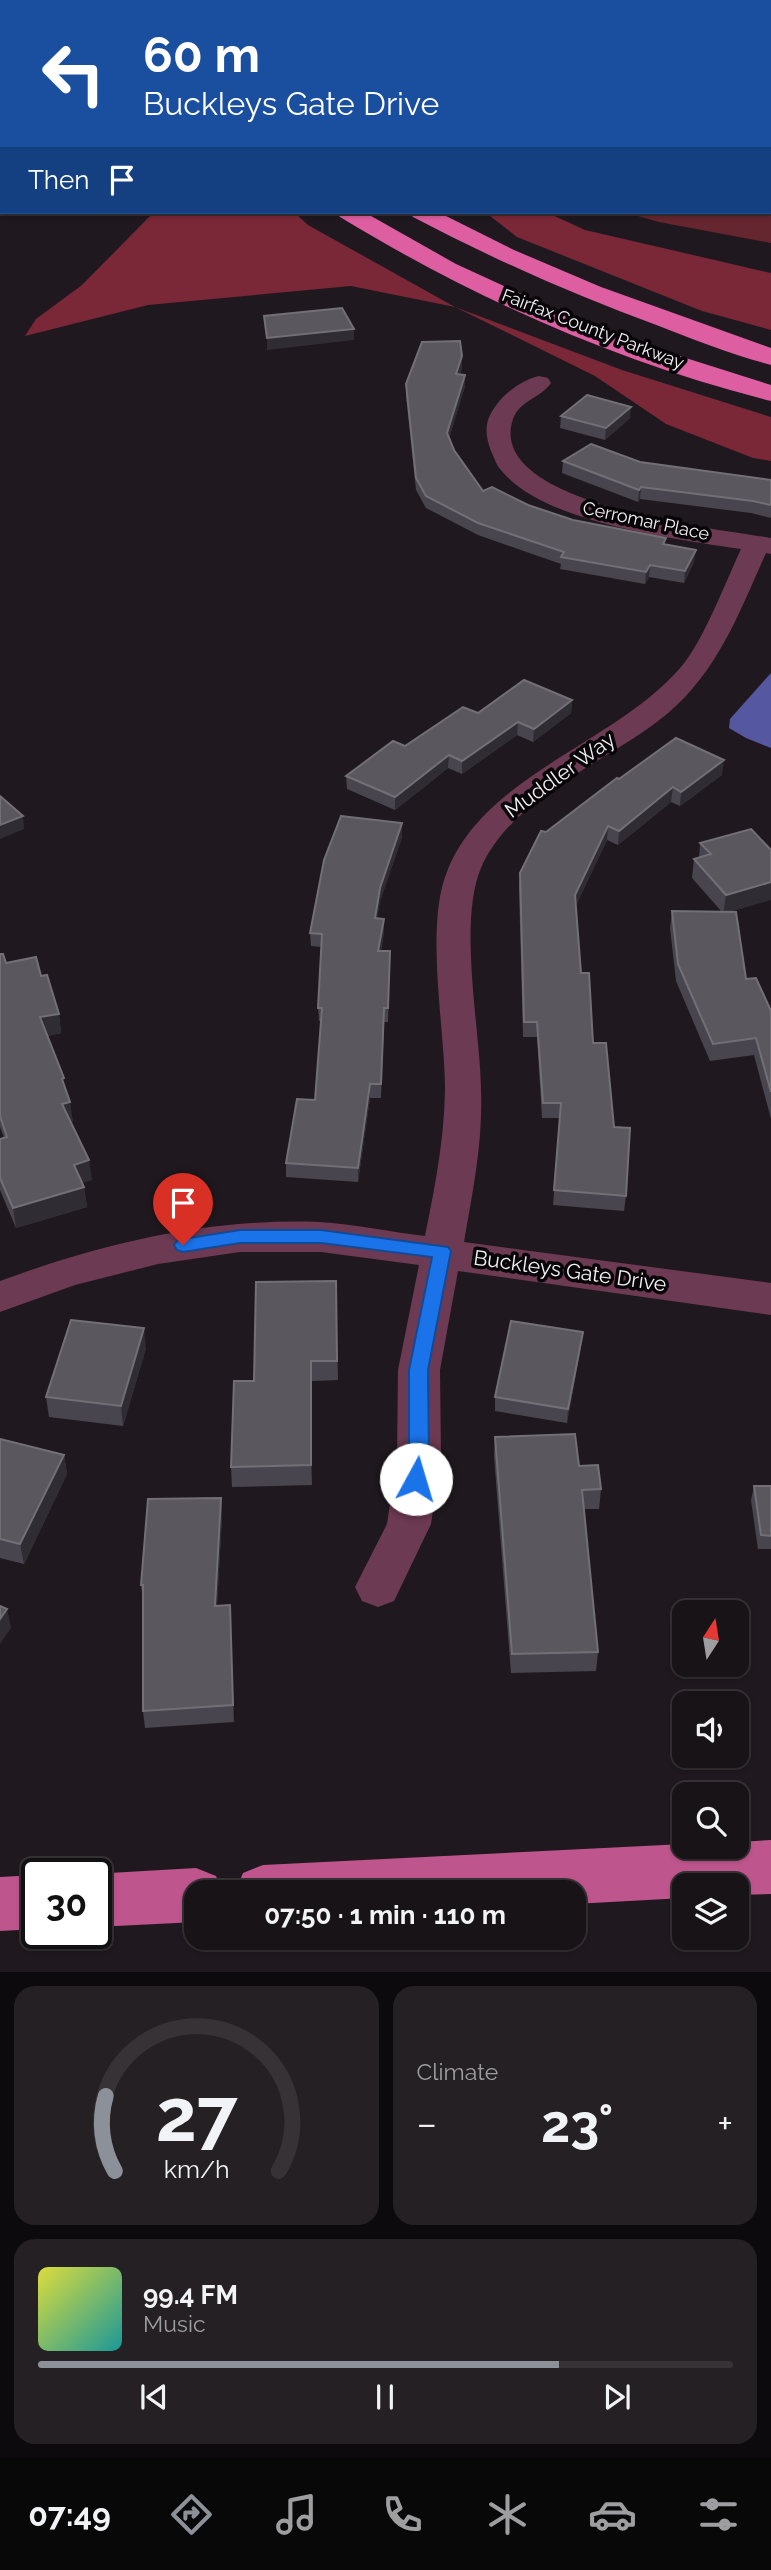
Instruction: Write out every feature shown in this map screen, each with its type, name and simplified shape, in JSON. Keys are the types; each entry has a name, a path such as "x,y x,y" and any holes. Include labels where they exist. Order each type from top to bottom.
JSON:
{"highway":[{"name":"Fairfax County Parkway","path":"352,214 445,267 541,313 771,393"},
{"name":"Fairfax County Parkway","path":"425,214 546,275 660,320 771,357"}],"main road":[{"path":"507,1880 771,1867"},
{"path":"112,1899 184,1896"},
{"path":"0,1904 21,1903"}],"street":[{"name":"Cerromar Place","path":"539,383 516,396 507,408 498,432 500,451 513,470 538,490 578,507 622,519 764,544"},
{"name":"Muddler Way","path":"378,1587 409,1524 419,1457 419,1370 463,1147 463,1088 453,911 464,869 486,830 526,796 656,708 695,670 764,544"},
{"name":"Buckleys Gate Drive","path":"0,1297 67,1272 159,1249 240,1237 321,1237 442,1251 771,1298"}],"shaded area":[{"path":"152,214 296,214 308,225 455,307 351,286 148,305 25,336 36,319 82,285"},
{"path":"488,214 550,214 585,230 771,273 771,330 702,311 517,237"},
{"path":"631,214 771,214 771,243 659,222"},
{"path":"455,307 622,370 771,417 771,461 753,458 666,424 595,376"},
{"path":"771,673 771,748 729,728 730,719"}],"building":[{"path":"342,308 354,329 267,338 264,316"},
{"path":"460,341 462,356 456,374 465,375 447,433 454,450 483,491 492,487 528,505 573,520 666,538 663,544 696,550 685,571 650,565 646,572 561,557 564,552 478,523 426,496 416,478 406,384 422,342"},
{"path":"587,395 631,407 606,428 561,416"},
{"path":"591,444 640,462 771,480 771,505 641,487 639,490 563,461"},
{"path":"524,680 572,700 534,729 518,722 462,761 449,755 395,797 346,776 393,741 405,746 463,707 478,713"},
{"path":"676,738 724,760 681,792 673,787 619,831 608,826 575,895 581,973 589,973 593,1043 606,1043 614,1127 630,1128 626,1196 554,1190 561,1103 543,1103 537,1022 524,1022 520,873 541,831 546,832 617,778"},
{"path":"0,796 23,816 0,825"},
{"path":"341,816 402,823 380,888 375,918 384,919 378,951 390,951 388,1008 384,1008 381,1084 370,1084 358,1168 286,1163 297,1099 315,1100 322,1008 318,1008 322,934 310,933 324,860"},
{"path":"751,829 771,850 771,882 726,895 694,859 711,854 700,843"},
{"path":"672,911 736,912 746,979 756,978 771,1011 771,1092 756,1038 713,1044 678,964"},
{"path":"0,954 3,954 6,963 36,957 41,976 47,975 59,1014 40,1017 64,1078 62,1079 70,1102 62,1104 89,1160 74,1165 84,1187 13,1208 0,1178 0,1139 7,1137 0,1116"},
{"path":"336,1281 337,1361 311,1361 311,1465 231,1467 234,1381 254,1381 256,1282"},
{"path":"71,1320 144,1328 121,1406 46,1397"},
{"path":"511,1321 583,1332 568,1409 495,1397"},
{"path":"575,1434 579,1466 598,1465 601,1489 582,1490 598,1652 512,1654 495,1437"},
{"path":"0,1439 64,1455 20,1544 0,1539"},
{"path":"754,1486 771,1486 771,1536 761,1535"},
{"path":"221,1498 215,1606 230,1605 233,1705 143,1711 141,1585 148,1499"},
{"path":"0,1606 7,1609 0,1619"}],"route":[{"path":"183,1245 240,1237 321,1237 442,1251 419,1370 419,1457 416,1479"}]}
